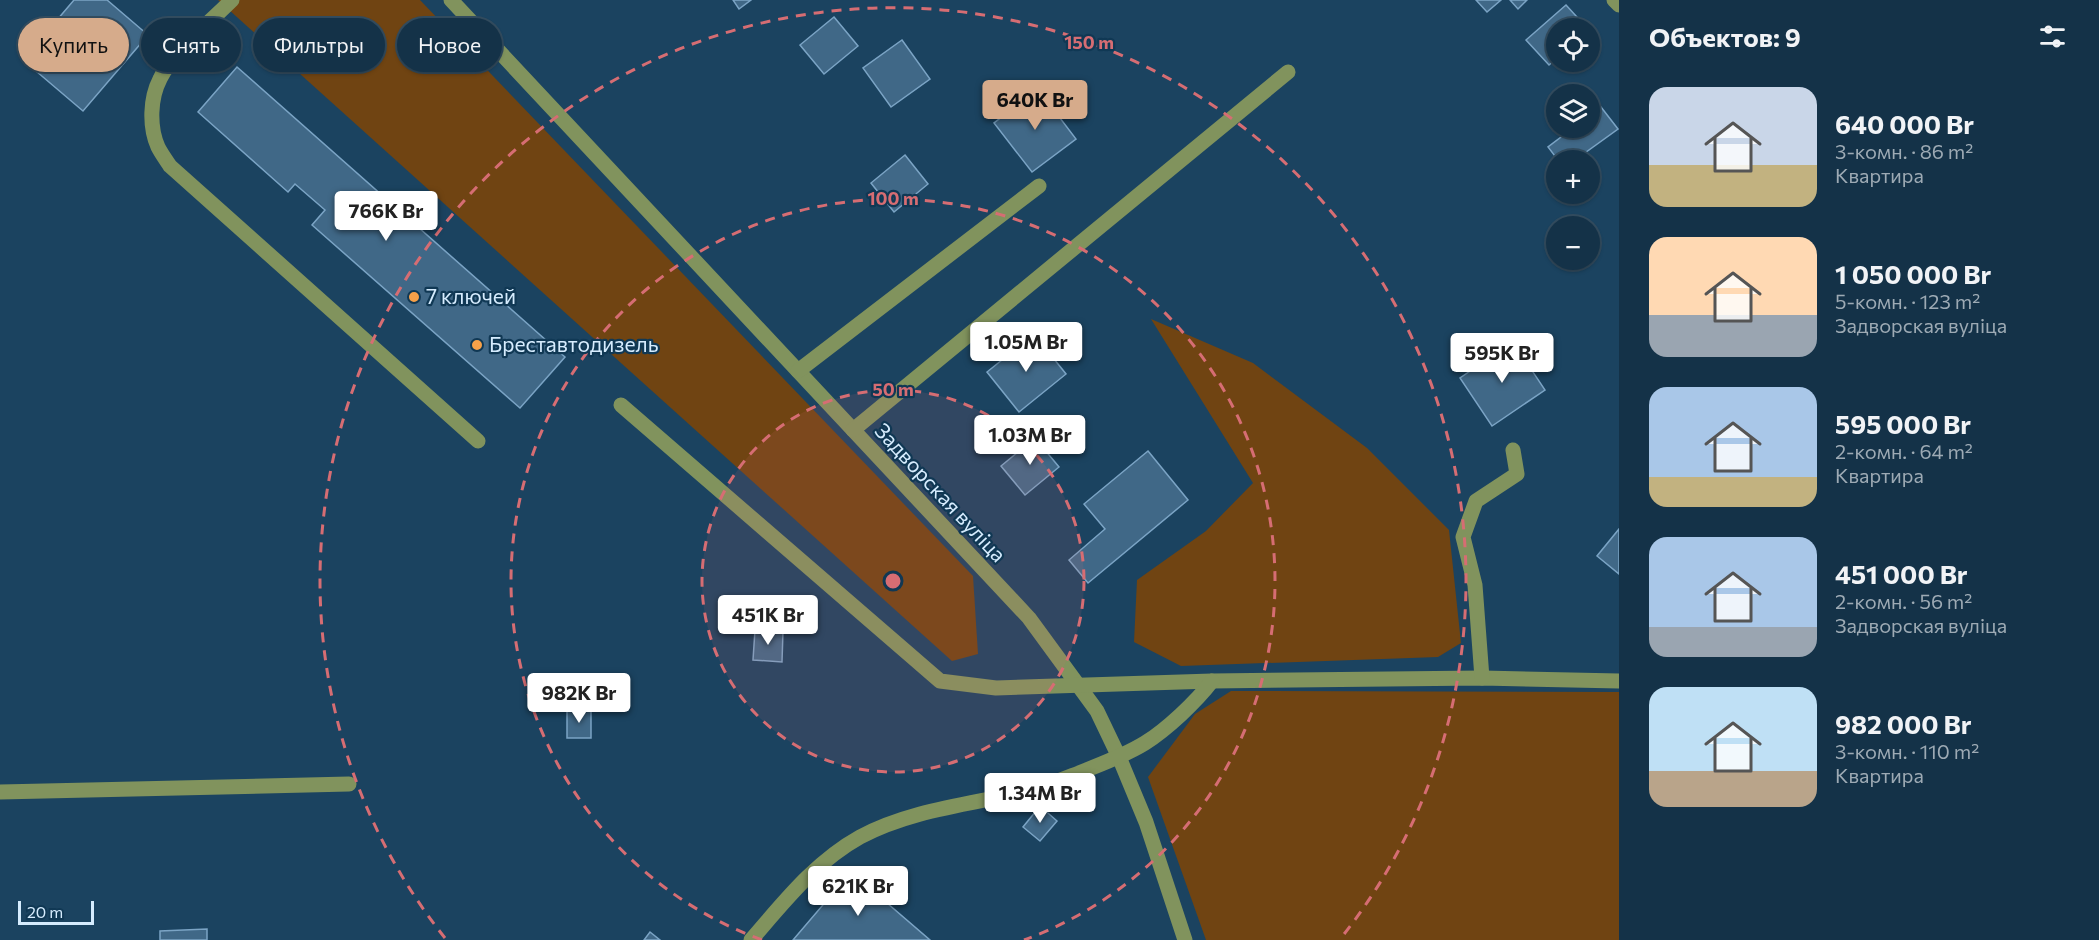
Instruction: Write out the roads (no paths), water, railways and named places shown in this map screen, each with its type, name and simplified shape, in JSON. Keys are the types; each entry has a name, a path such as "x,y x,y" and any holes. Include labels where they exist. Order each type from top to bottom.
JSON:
{"street":[{"path":"232,0 175,58 160,78 153,101 152,124 158,146 171,166 478,441"},
{"path":"1614,0 1619,5"},
{"name":"Задворская вуліца","path":"460,3 798,371 1029,618 1097,711 1146,822 1185,940"},
{"path":"853,430 1288,72"},
{"path":"798,371 1039,186"},
{"path":"621,405 940,681 996,688 1212,681 1482,678 1619,681"},
{"path":"1482,678 1475,585 1463,537 1476,501 1517,474 1513,450"},
{"path":"751,940 795,890 826,860 860,837 911,817 1037,788 1119,757 1147,742 1199,698 1212,681"},
{"path":"0,792 350,784"}],"place":[{"name":"7 ключей","path":"414,297"},
{"name":"Бреставтодизель","path":"477,345"}]}
